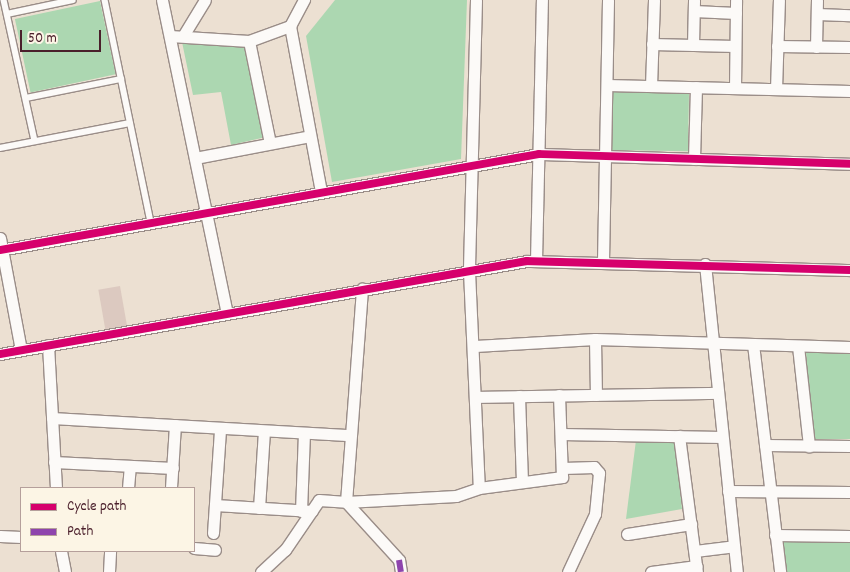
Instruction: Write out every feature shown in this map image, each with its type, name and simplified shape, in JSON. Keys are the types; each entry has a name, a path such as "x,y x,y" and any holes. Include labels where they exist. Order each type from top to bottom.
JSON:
{"street":[{"path":"162,0 227,313"},
{"path":"183,36 205,0"},
{"path":"304,0 290,26 321,192"},
{"path":"476,0 469,271 478,397 479,488"},
{"path":"536,260 542,0"},
{"path":"603,261 608,0"},
{"path":"651,86 654,0"},
{"path":"734,88 736,0"},
{"path":"776,89 779,0"},
{"path":"816,47 817,0"},
{"path":"693,45 694,6 736,13"},
{"path":"817,14 850,15"},
{"path":"170,36 249,41 290,26"},
{"path":"249,41 270,143"},
{"path":"652,44 735,46"},
{"path":"777,46 850,48"},
{"path":"606,84 850,91"},
{"path":"694,159 696,87"},
{"path":"195,158 310,136"},
{"path":"22,350 1,246 151,223 538,154 850,164"},
{"path":"0,354 536,260 850,270"},
{"path":"705,264 711,342 737,572"},
{"path":"362,289 346,502 399,560 401,572"},
{"path":"474,346 595,339 850,347"},
{"path":"595,339 596,395"},
{"path":"754,344 780,572"},
{"path":"48,345 56,487"},
{"path":"798,346 808,446"},
{"path":"478,397 717,393"},
{"path":"261,572 285,550 306,511 320,500 346,502 456,496 479,488 562,477 559,395"},
{"path":"519,396 522,482"},
{"path":"52,418 175,425 220,430 264,430 351,435"},
{"path":"171,487 175,425"},
{"path":"213,533 220,430"},
{"path":"259,508 264,430"},
{"path":"304,433 306,511"},
{"path":"561,434 722,437"},
{"path":"651,572 696,570 679,436"},
{"path":"765,446 850,446"},
{"path":"54,462 173,468"},
{"path":"128,487 130,466"},
{"path":"563,468 594,467 599,473 595,514 568,572"},
{"path":"728,491 850,492"},
{"path":"215,504 306,511"},
{"path":"627,534 691,524"},
{"path":"0,536 20,537"},
{"path":"775,536 850,536"},
{"path":"694,551 734,546"},
{"path":"195,548 215,550"},
{"path":"61,552 65,572"},
{"path":"109,572 110,552"}],"lane":[{"path":"4,0 35,141"},
{"path":"7,14 73,0"},
{"path":"104,0 151,223"},
{"path":"26,98 121,79"},
{"path":"0,148 130,123"}],"green space":[{"path":"335,0 467,0 461,159 332,182 306,36"},
{"path":"100,1 116,74 30,92 15,19"},
{"path":"182,42 247,47 266,137 231,145 221,92 193,95"},
{"path":"612,92 689,93 688,151 611,150"},
{"path":"806,352 850,353 850,439 812,439"},
{"path":"636,440 675,440 682,509 626,519"},
{"path":"784,540 850,540 850,572 784,572"}],"building":[{"path":"120,286 127,327 106,331 98,290"}],"marked path":[{"path":"399,560 401,572"}],"cycle path":[{"path":"0,250 539,154 850,164"},
{"path":"0,354 527,261 850,270"}]}
